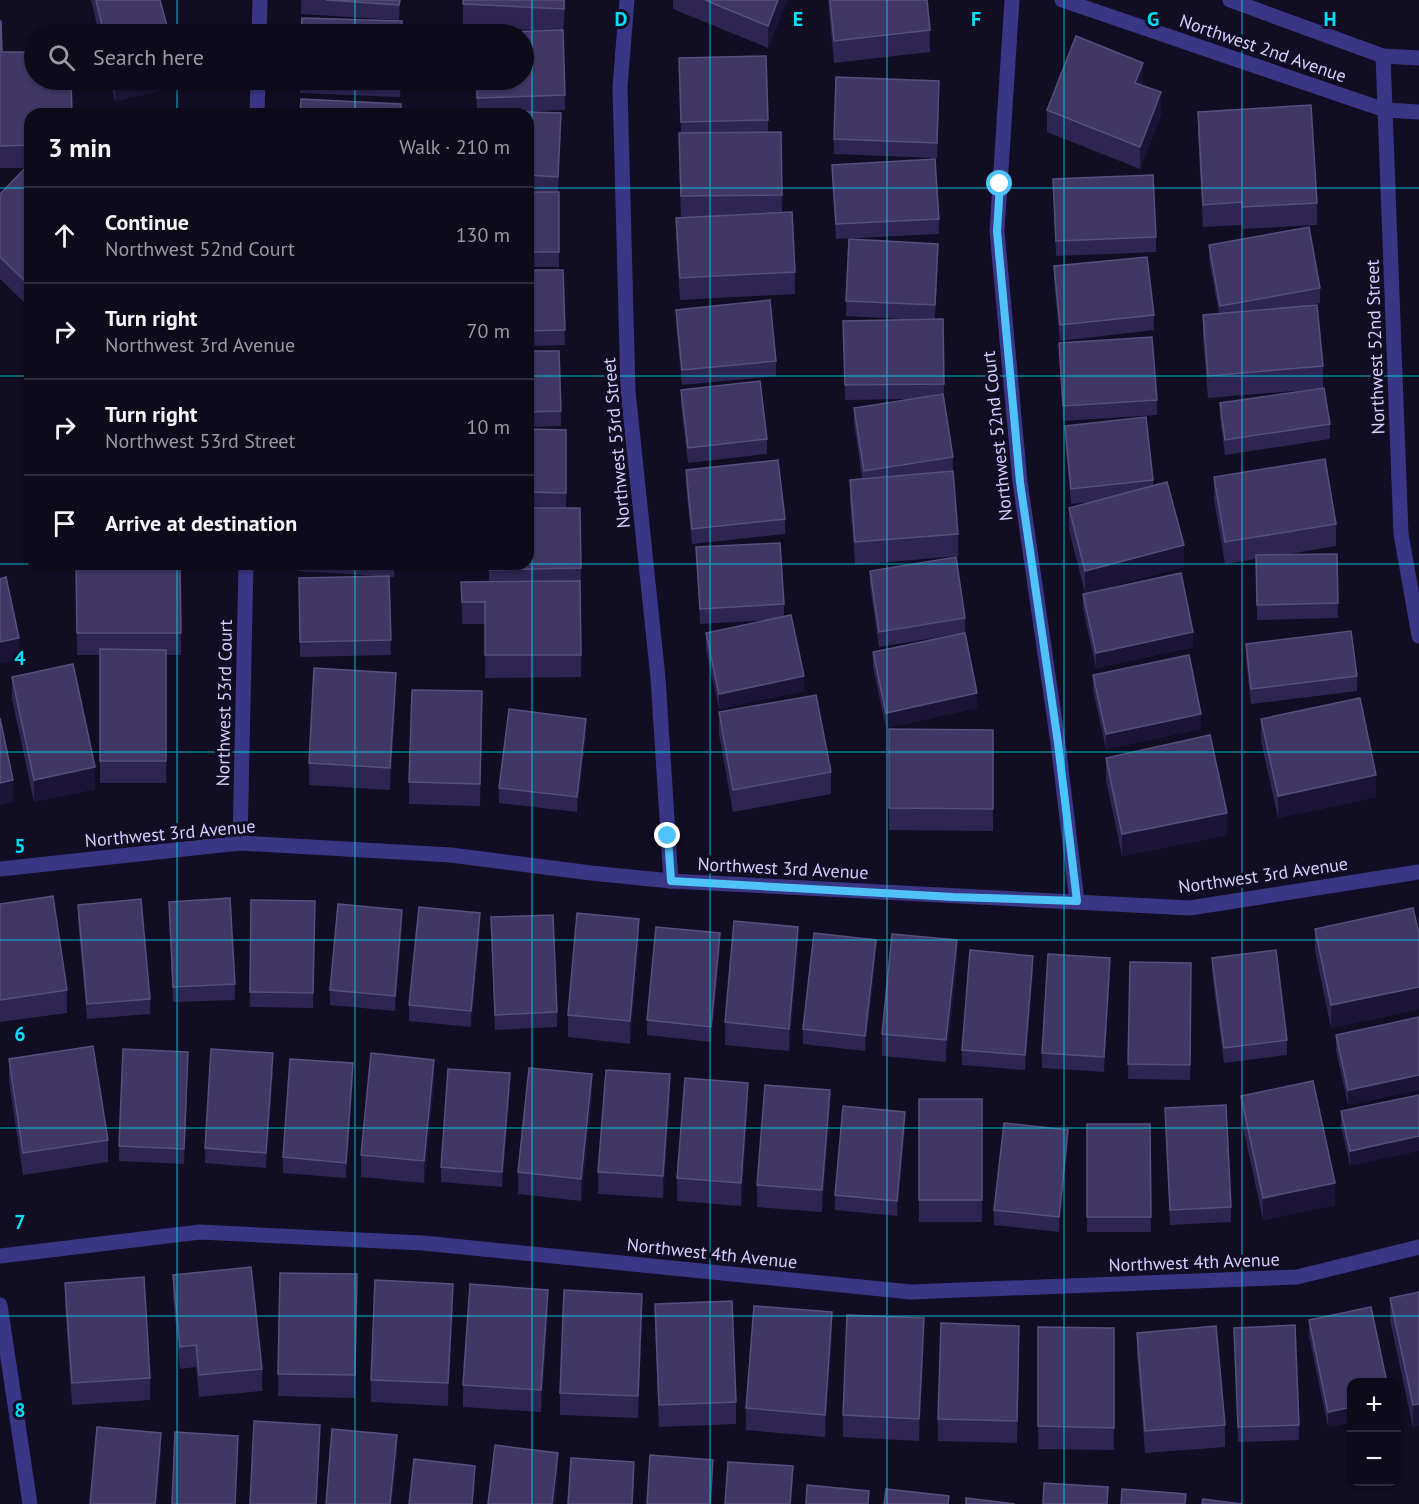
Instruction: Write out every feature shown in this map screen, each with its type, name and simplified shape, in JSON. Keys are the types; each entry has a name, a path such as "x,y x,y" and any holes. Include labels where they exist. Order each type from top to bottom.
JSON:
{"street":[{"path":"259,24 260,0"},
{"name":"Northwest 53rd Street","path":"627,0 620,87 628,391 658,678 671,881"},
{"name":"Northwest 52nd Court","path":"1012,0 997,231 1020,482 1058,743 1077,901"},
{"name":"Northwest 2nd Avenue","path":"1062,0 1385,110 1419,112"},
{"name":"Northwest 2nd Avenue","path":"1230,0 1383,56 1419,58"},
{"name":"Northwest 52nd Street","path":"1383,56 1401,534 1419,636"},
{"path":"257,108 258,90"},
{"name":"Northwest 53rd Court","path":"240,843 246,570"},
{"name":"Northwest 3rd Avenue","path":"0,869 240,843 451,855 671,881 1190,908 1419,872"},
{"name":"Northwest 4th Avenue","path":"0,1256 200,1232 423,1243 911,1292 1297,1277 1419,1247"},
{"path":"0,1305 30,1504"}],"building":[{"path":"96,0 160,0 166,24 102,24"},
{"path":"326,0 400,0 399,5"},
{"path":"463,0 564,0 564,9 463,4"},
{"path":"705,0 778,0 768,26"},
{"path":"830,0 927,0 930,30 834,41"},
{"path":"302,18 402,21 402,24 302,24"},
{"path":"1,21 2,52 24,52 24,90 71,90 72,108 24,108 24,145 0,146"},
{"path":"563,30 565,95 477,98 477,90 534,90 534,31"},
{"path":"1076,36 1143,63 1135,83 1161,92 1140,147 1047,110"},
{"path":"766,56 768,120 681,122 679,58"},
{"path":"836,77 939,81 937,143 834,139"},
{"path":"301,99 401,104 401,108 300,108"},
{"path":"1311,105 1317,203 1242,207 1242,202 1203,205 1198,112"},
{"path":"534,112 561,113 558,177 534,175"},
{"path":"781,132 782,195 681,196 679,133"},
{"path":"935,159 939,219 836,224 832,165"},
{"path":"24,169 24,280 0,257 0,194"},
{"path":"1153,175 1156,237 1056,241 1053,179"},
{"path":"534,192 559,192 559,252 534,252"},
{"path":"792,212 795,272 680,278 676,218"},
{"path":"1309,227 1320,288 1220,306 1209,245"},
{"path":"849,239 938,244 935,305 846,301"},
{"path":"1147,257 1154,315 1060,325 1054,266"},
{"path":"534,270 563,270 565,330 534,331"},
{"path":"770,300 776,361 682,370 676,310"},
{"path":"1317,305 1323,366 1208,376 1203,315"},
{"path":"943,319 944,384 845,385 843,321"},
{"path":"1152,337 1157,400 1063,406 1059,343"},
{"path":"534,351 559,351 561,411 534,412"},
{"path":"760,381 767,439 688,448 681,390"},
{"path":"1324,388 1330,424 1225,440 1220,403"},
{"path":"943,394 953,457 864,471 854,408"},
{"path":"1146,417 1153,480 1071,489 1065,426"},
{"path":"534,429 566,430 566,493 534,492"},
{"path":"1325,459 1336,524 1225,542 1214,477"},
{"path":"778,460 785,519 692,529 686,470"},
{"path":"953,471 958,534 855,542 850,480"},
{"path":"1167,482 1184,545 1085,571 1069,508"},
{"path":"534,508 580,508 581,568 534,569"},
{"path":"780,543 784,604 700,609 696,547"},
{"path":"1337,554 1338,603 1257,605 1256,555"},
{"path":"956,557 965,618 879,632 870,571"},
{"path":"76,570 180,570 181,633 77,633"},
{"path":"1181,573 1193,632 1096,653 1083,594"},
{"path":"389,576 391,640 300,642 299,578"},
{"path":"6,577 19,638 0,642 0,579"},
{"path":"580,581 581,655 485,655 485,602 462,602 461,582"},
{"path":"791,615 804,676 719,694 706,633"},
{"path":"1351,631 1357,676 1251,689 1246,644"},
{"path":"965,633 977,693 886,713 873,652"},
{"path":"100,649 166,650 166,761 100,761"},
{"path":"1189,655 1201,714 1106,734 1093,675"},
{"path":"73,664 95,767 34,780 12,677"},
{"path":"314,668 396,673 390,768 309,763"},
{"path":"412,690 482,691 480,784 409,782"},
{"path":"816,695 831,772 733,790 719,712"},
{"path":"1360,698 1376,775 1278,796 1261,719"},
{"path":"509,709 586,719 577,797 499,788"},
{"path":"0,718 13,780 0,783"},
{"path":"889,729 993,730 993,809 889,808"},
{"path":"1210,735 1227,813 1122,834 1106,758"},
{"path":"53,896 67,990 0,1000 0,904"},
{"path":"230,898 235,984 173,987 169,902"},
{"path":"141,899 150,999 87,1004 78,905"},
{"path":"251,900 315,901 313,993 250,992"},
{"path":"338,904 402,910 395,996 330,990"},
{"path":"419,907 480,913 471,1011 409,1005"},
{"path":"1413,908 1419,934 1419,987 1331,1005 1315,929"},
{"path":"577,913 639,919 630,1021 568,1015"},
{"path":"553,915 557,1012 495,1015 491,917"},
{"path":"734,921 798,927 789,1029 725,1022"},
{"path":"656,927 720,933 711,1027 647,1020"},
{"path":"814,933 876,940 865,1036 803,1029"},
{"path":"892,934 957,940 946,1040 882,1034"},
{"path":"970,950 1033,956 1025,1055 962,1050"},
{"path":"1276,950 1287,1040 1224,1048 1212,958"},
{"path":"1048,954 1110,958 1104,1057 1042,1053"},
{"path":"1130,962 1191,963 1190,1065 1128,1064"},
{"path":"1419,1017 1419,1075 1348,1090 1336,1035"},
{"path":"93,1046 108,1140 23,1153 9,1059"},
{"path":"123,1049 188,1052 184,1149 119,1146"},
{"path":"211,1049 273,1053 266,1153 205,1148"},
{"path":"371,1053 434,1060 424,1161 361,1155"},
{"path":"290,1059 353,1063 346,1163 283,1157"},
{"path":"529,1068 592,1074 581,1179 518,1172"},
{"path":"448,1069 510,1073 502,1172 441,1167"},
{"path":"606,1070 670,1074 663,1176 598,1172"},
{"path":"685,1078 748,1083 741,1183 677,1178"},
{"path":"1313,1081 1335,1183 1263,1198 1241,1096"},
{"path":"765,1085 830,1090 822,1190 757,1185"},
{"path":"1419,1095 1419,1136 1350,1151 1341,1111"},
{"path":"919,1099 982,1099 982,1200 919,1200"},
{"path":"1226,1105 1231,1207 1170,1210 1165,1108"},
{"path":"843,1106 905,1112 897,1201 835,1195"},
{"path":"1004,1123 1068,1130 1059,1217 994,1210"},
{"path":"1087,1124 1150,1124 1151,1217 1087,1217"},
{"path":"251,1267 262,1369 199,1375 196,1345 180,1347 173,1275"},
{"path":"280,1273 357,1274 355,1375 278,1374"},
{"path":"144,1277 150,1378 72,1383 65,1283"},
{"path":"375,1280 453,1284 448,1383 371,1380"},
{"path":"470,1284 548,1290 541,1390 463,1385"},
{"path":"564,1290 642,1294 638,1396 560,1393"},
{"path":"1419,1292 1419,1404 1413,1405 1390,1298"},
{"path":"732,1301 736,1402 659,1405 655,1304"},
{"path":"754,1306 832,1312 825,1415 746,1408"},
{"path":"1371,1307 1386,1378 1347,1378 1347,1408 1328,1412 1309,1320"},
{"path":"847,1315 924,1318 919,1419 843,1415"},
{"path":"941,1323 1019,1326 1017,1421 938,1419"},
{"path":"1295,1325 1299,1425 1238,1427 1234,1328"},
{"path":"1216,1326 1225,1425 1145,1431 1137,1333"},
{"path":"1038,1327 1114,1328 1114,1428 1038,1426"},
{"path":"254,1421 320,1425 316,1504 250,1504"},
{"path":"97,1427 161,1433 155,1504 90,1504"},
{"path":"332,1429 397,1435 390,1504 326,1504"},
{"path":"175,1432 238,1436 235,1504 172,1504"},
{"path":"495,1445 558,1453 552,1504 488,1504"},
{"path":"650,1455 713,1460 710,1504 647,1504"},
{"path":"571,1458 634,1462 632,1504 568,1504"},
{"path":"414,1459 475,1466 472,1504 409,1504"},
{"path":"728,1462 793,1466 790,1504 725,1504"},
{"path":"1044,1483 1108,1487 1107,1504 1043,1504"},
{"path":"807,1485 869,1491 868,1504 806,1504"},
{"path":"886,1489 949,1496 948,1504 884,1504"},
{"path":"1122,1489 1186,1494 1185,1504 1121,1504"},
{"path":"966,1498 1015,1504 966,1504"},
{"path":"1203,1499 1242,1504 1202,1504"}],"route":[{"path":"668,836 671,881 953,897 1077,901 1058,743 1020,482 997,231 1000,184"}]}
